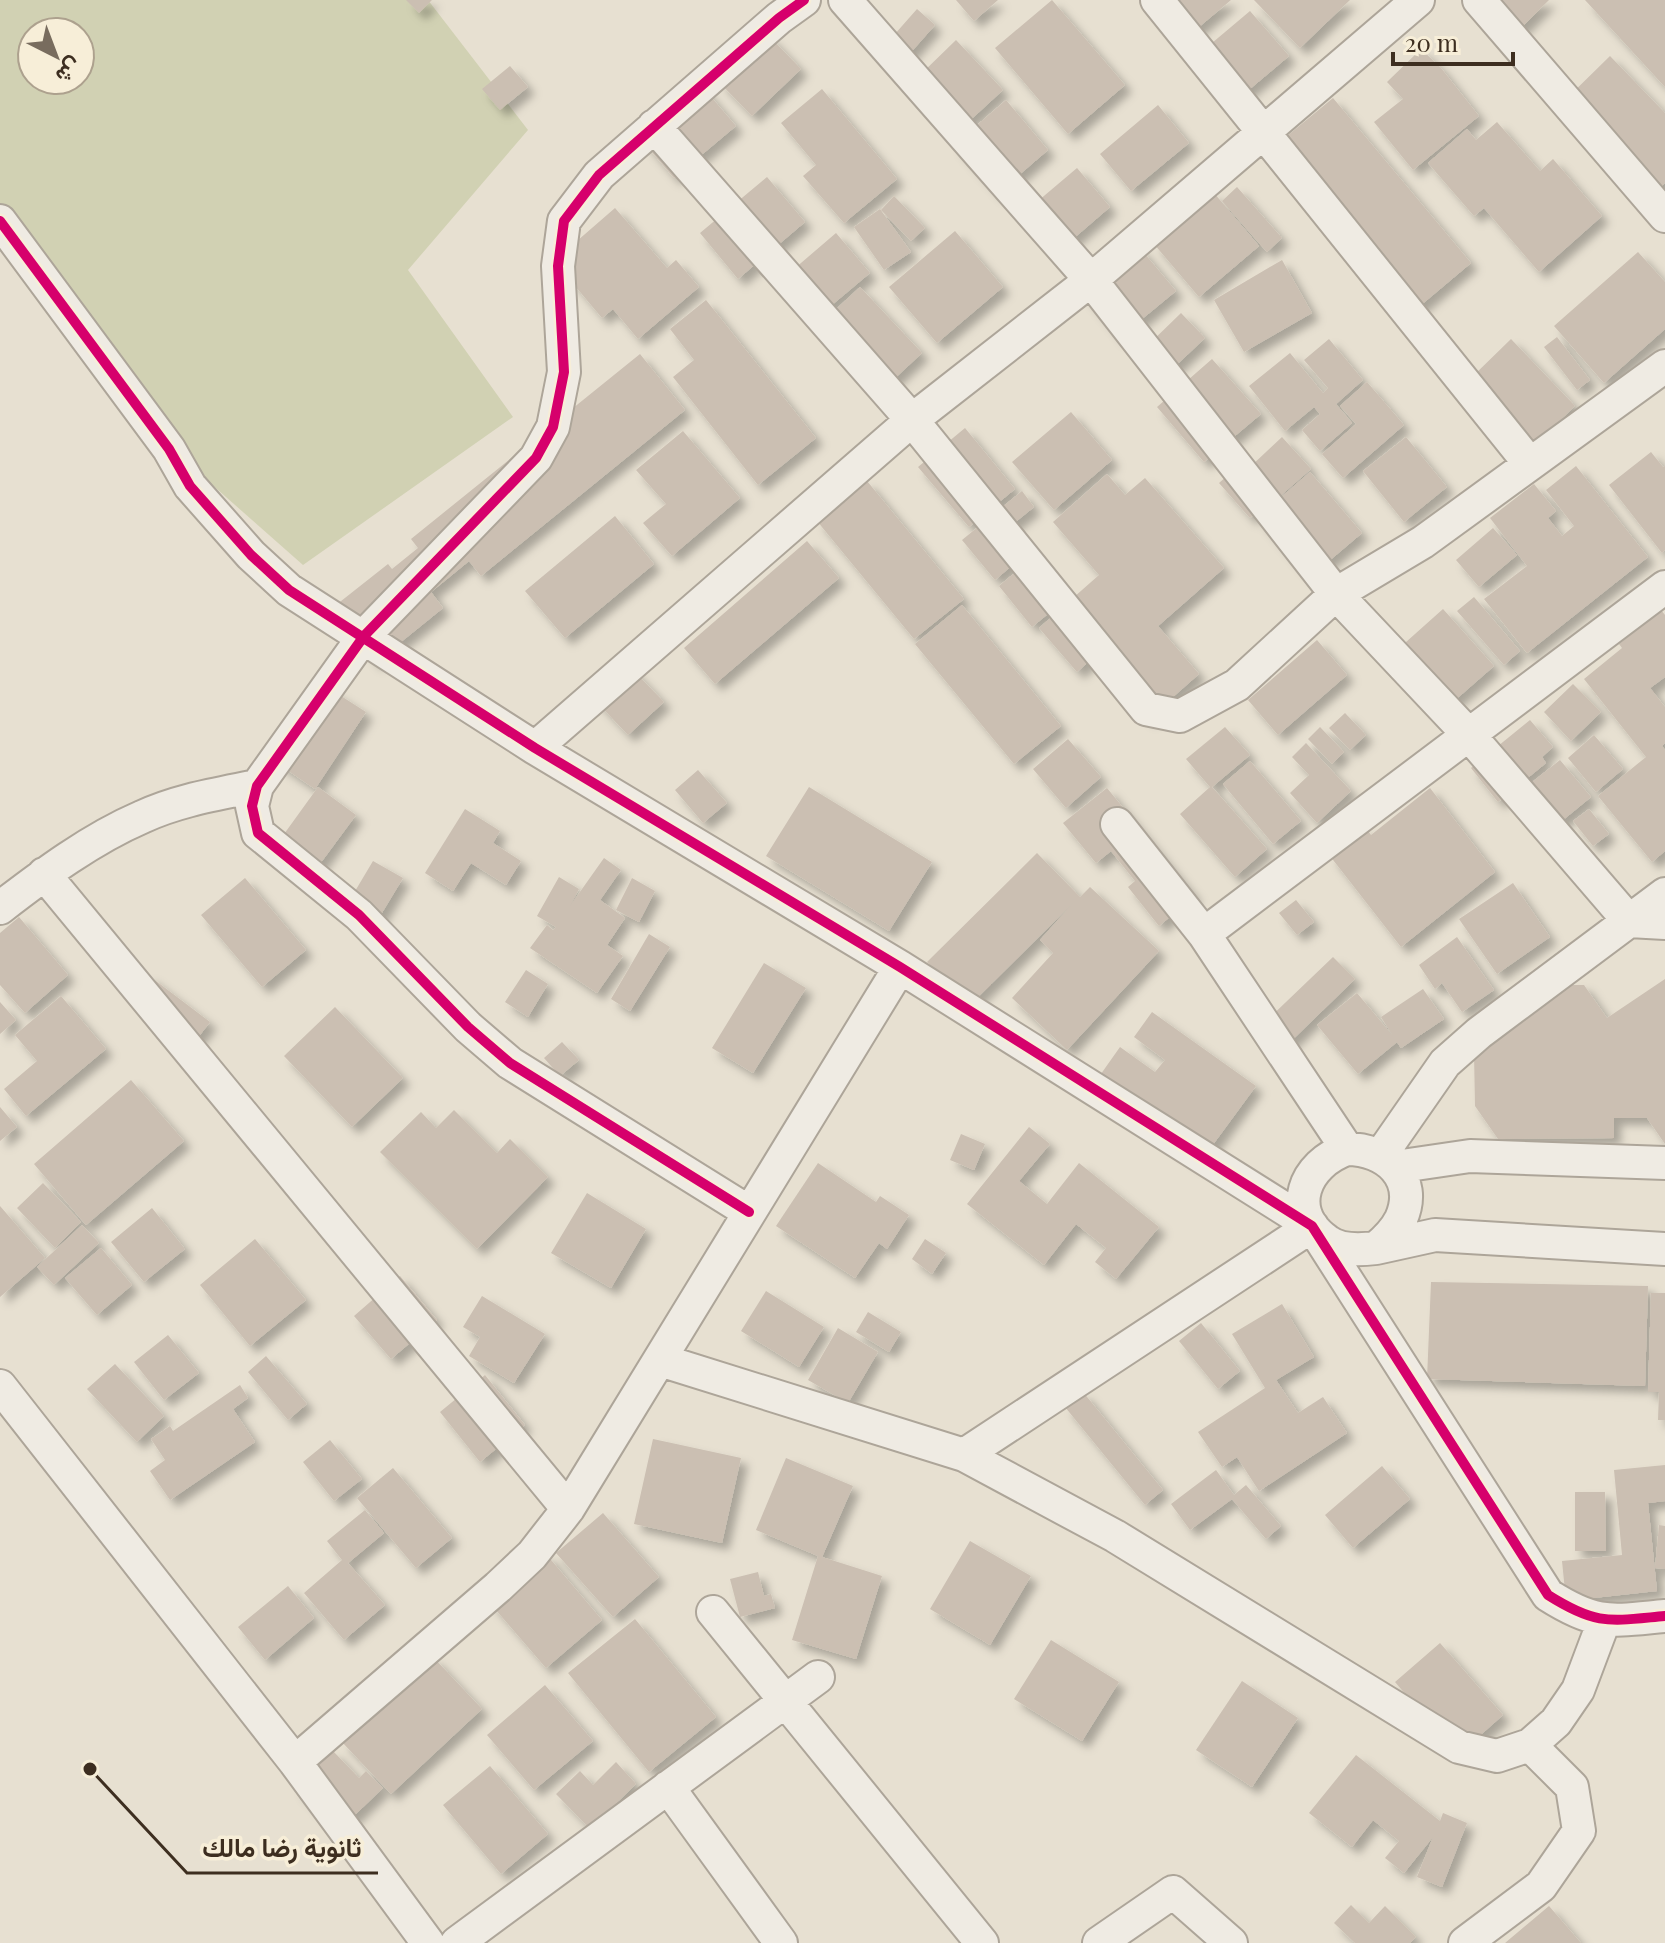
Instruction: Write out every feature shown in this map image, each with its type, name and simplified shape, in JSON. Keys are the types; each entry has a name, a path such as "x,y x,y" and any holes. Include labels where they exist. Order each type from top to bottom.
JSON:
{"street":[{"path":"845,0 1091,280 1336,594 1469,735 1629,921 1665,923"},
{"path":"1157,0 1530,464"},
{"path":"535,748 912,420 1091,280 1418,0"},
{"path":"1479,0 1665,216"},
{"path":"749,1212 510,1063 483,1041 359,915 258,833 252,806 257,786 364,636 536,458 553,427 564,372 558,266 564,221 599,175 782,6"},
{"path":"654,126 912,420 1146,709 1180,716 1237,685 1336,594 1423,542 1665,366"},
{"path":"0,221 169,449 190,486 215,516 289,590 535,748 900,967 1312,1226 1328,1242 1344,1248 1376,1248 1435,1235 1665,1249"},
{"path":"1204,934 1665,587"},
{"path":"0,908 44,874 141,817 191,799 257,786"},
{"path":"1117,824 1204,934 1347,1149"},
{"path":"44,874 568,1509"},
{"path":"1388,1161 1445,1063 1479,1033 1665,894"},
{"path":"295,1762 498,1587 532,1555 568,1509 900,967"},
{"path":"1665,1163 1470,1156 1388,1161 1364,1149 1347,1149 1320,1161 1310,1175 1304,1192 1305,1210 1312,1226 1548,1595 1573,1611 1604,1621 1665,1616"},
{"path":"1376,1248 1390,1236 1400,1221 1405,1205 1404,1187 1388,1161"},
{"path":"964,1455 1312,1226"},
{"path":"660,1360 964,1455 1115,1536 1459,1747 1497,1756 1530,1745 1556,1722 1578,1690 1604,1621"},
{"path":"0,1386 295,1762 428,1943"},
{"path":"713,1612 982,1943"},
{"path":"457,1943 818,1677"},
{"path":"1465,1943 1541,1886 1579,1831 1572,1787 1530,1745"},
{"path":"668,1787 781,1943"},
{"path":"1099,1943 1173,1892 1231,1943"}],"green space":[{"path":"0,0 428,0 528,130 408,270 513,417 303,565 209,482 0,203"}],"building":[{"path":"406,0 432,0 419,13"},
{"path":"956,0 998,0 974,21"},
{"path":"1052,0 1125,85 1068,134 995,48"},
{"path":"1143,0 1231,0 1180,43"},
{"path":"1254,0 1350,0 1300,48"},
{"path":"1482,0 1549,0 1515,34"},
{"path":"1585,0 1665,0 1665,87"},
{"path":"917,9 935,25 905,59 887,43"},
{"path":"1250,11 1289,56 1231,105 1193,59"},
{"path":"768,35 801,69 752,116 719,82"},
{"path":"956,40 1003,90 965,125 918,77"},
{"path":"1421,49 1441,68 1479,116 1413,170 1374,122 1403,99 1387,82"},
{"path":"1610,56 1665,113 1665,183 1648,200 1558,107"},
{"path":"510,66 528,87 500,110 482,89"},
{"path":"694,77 736,126 674,178 633,130"},
{"path":"822,89 897,179 844,223 803,176 816,165 781,123"},
{"path":"1333,98 1471,263 1408,316 1269,151"},
{"path":"1006,100 1048,150 997,194 954,145"},
{"path":"1158,105 1189,143 1131,191 1100,154"},
{"path":"1497,122 1540,171 1553,159 1602,216 1539,272 1484,208 1474,216 1428,163 1467,129 1476,140"},
{"path":"1077,168 1110,207 1059,251 1025,212"},
{"path":"767,177 805,222 738,279 700,233"},
{"path":"1237,187 1282,238 1267,252 1222,201"},
{"path":"1214,193 1259,246 1199,297 1154,244"},
{"path":"894,196 925,228 911,241 881,210"},
{"path":"615,208 667,268 676,260 699,287 638,339 613,309 602,318 554,261"},
{"path":"880,209 911,252 884,270 854,227"},
{"path":"955,231 1003,287 937,343 889,287"},
{"path":"836,233 870,273 814,320 780,281"},
{"path":"1139,247 1176,291 1119,338 1083,294"},
{"path":"1638,252 1665,282 1665,329 1604,383 1554,326"},
{"path":"1282,260 1312,313 1244,352 1214,300"},
{"path":"860,287 922,353 878,394 821,323"},
{"path":"706,300 816,438 758,485 673,377 694,360 670,329"},
{"path":"1181,313 1205,338 1166,375 1143,350"},
{"path":"1557,337 1590,380 1577,390 1544,347"},
{"path":"1329,339 1363,380 1336,404 1352,423 1320,451 1302,430 1320,414 1314,407 1285,431 1249,386 1290,353 1323,393 1328,388 1304,360"},
{"path":"1511,339 1575,406 1534,446 1470,379"},
{"path":"640,354 685,410 481,576 469,561 431,592 443,608 375,663 331,609 388,564 392,569 418,548 411,539"},
{"path":"1212,359 1261,414 1204,462 1157,407"},
{"path":"1367,382 1404,425 1343,478 1322,454 1356,424 1340,406"},
{"path":"1071,412 1112,460 1054,510 1012,462"},
{"path":"965,428 1015,489 969,527 918,467"},
{"path":"683,431 740,498 672,556 643,523 666,504 636,470"},
{"path":"1282,437 1311,469 1278,498 1250,467"},
{"path":"1406,437 1447,487 1404,522 1363,471"},
{"path":"1651,452 1665,466 1665,550 1662,553 1609,485"},
{"path":"1243,462 1274,497 1250,518 1219,483"},
{"path":"1576,466 1648,557 1527,653 1484,599 1527,566 1490,518 1534,484 1556,511 1548,518 1562,536 1574,526 1546,490"},
{"path":"1310,472 1362,533 1309,578 1257,518"},
{"path":"1107,474 1125,495 1145,478 1224,568 1158,626 1199,674 1148,719 1094,657 1077,672 1039,628 1099,575 1053,522"},
{"path":"867,481 964,599 914,639 817,521"},
{"path":"1022,491 1034,507 1002,533 1022,557 995,580 962,540"},
{"path":"615,516 654,564 565,638 525,591"},
{"path":"1493,528 1517,555 1479,587 1456,560"},
{"path":"807,541 839,578 715,684 684,648"},
{"path":"1031,559 1065,600 1032,627 999,586"},
{"path":"1474,597 1520,651 1504,665 1457,611"},
{"path":"962,605 1061,726 1014,764 915,644"},
{"path":"1443,609 1494,666 1437,716 1387,659"},
{"path":"1661,610 1665,615 1665,677 1650,688 1665,707 1665,743 1662,746 1665,750 1665,851 1652,862 1598,796 1646,757 1584,679 1622,648 1619,644"},
{"path":"1317,640 1347,675 1278,735 1248,700"},
{"path":"628,665 664,702 628,735 593,698"},
{"path":"1573,684 1601,712 1571,741 1544,712"},
{"path":"330,689 366,712 315,789 271,759"},
{"path":"1345,713 1366,735 1350,750 1329,728"},
{"path":"1530,720 1553,747 1542,757 1546,763 1498,802 1471,768"},
{"path":"1225,727 1250,755 1212,787 1267,849 1235,877 1180,814 1210,787 1186,759"},
{"path":"1320,727 1344,752 1332,764 1308,739"},
{"path":"1594,735 1623,769 1596,792 1568,758"},
{"path":"1068,739 1101,777 1066,808 1033,769"},
{"path":"1306,743 1351,791 1317,823 1290,793 1309,775 1292,757"},
{"path":"1560,760 1591,797 1552,829 1521,791"},
{"path":"1250,761 1301,821 1273,844 1223,784"},
{"path":"698,770 727,803 703,823 675,790"},
{"path":"318,787 356,815 311,876 274,848"},
{"path":"809,787 932,862 889,931 766,856"},
{"path":"1107,788 1195,896 1159,926 1128,887 1135,881 1111,851 1096,863 1063,823"},
{"path":"1430,788 1495,872 1401,947 1330,856 1366,828 1371,835"},
{"path":"465,809 500,831 493,843 521,861 506,885 471,863 453,891 425,873"},
{"path":"1589,809 1609,834 1593,846 1573,821"},
{"path":"1037,853 1080,897 1090,887 1159,951 1067,1050 1012,998 1053,953 1040,940 1073,903 970,1005 927,962"},
{"path":"604,858 621,870 600,900 625,918 607,945 623,956 597,993 530,948 547,925 553,930 556,927 537,916 559,877 579,889 570,906"},
{"path":"373,861 403,878 371,931 342,913"},
{"path":"245,878 306,950 262,987 201,915"},
{"path":"632,878 655,891 639,922 616,910"},
{"path":"1513,883 1550,937 1497,974 1459,919"},
{"path":"1296,900 1314,922 1297,935 1279,913"},
{"path":"19,917 68,975 25,1013 0,985 0,933"},
{"path":"649,934 670,947 630,1011 611,999"},
{"path":"1457,937 1494,990 1462,1012 1442,983 1435,989 1419,965"},
{"path":"1333,957 1355,979 1284,1048 1262,1025"},
{"path":"764,963 806,988 753,1073 712,1048"},
{"path":"526,970 548,984 528,1017 505,1002"},
{"path":"148,975 210,1022 193,1044 140,986"},
{"path":"1665,979 1665,1144 1647,1118 1614,1118 1614,1138 1498,1139 1475,1106 1474,1053 1571,985 1584,985 1607,1018"},
{"path":"1423,989 1444,1019 1401,1048 1397,1042 1358,1074 1317,1025 1357,993 1393,1036 1381,1017"},
{"path":"61,996 106,1049 26,1116 4,1089 37,1061 15,1035"},
{"path":"0,1002 16,1020 0,1034"},
{"path":"335,1007 403,1078 352,1127 284,1056"},
{"path":"1152,1012 1256,1086 1198,1165 1091,1088 1120,1047 1155,1072 1165,1060 1134,1037"},
{"path":"562,1042 579,1060 560,1076 544,1058"},
{"path":"131,1080 184,1141 86,1225 34,1164"},
{"path":"0,1107 17,1127 0,1141"},
{"path":"454,1110 497,1153 510,1139 548,1177 477,1249 380,1152 421,1112 436,1128"},
{"path":"1029,1127 1050,1144 1019,1181 1047,1204 1079,1163 1159,1227 1116,1279 1095,1262 1106,1248 1076,1224 1044,1265 967,1204"},
{"path":"961,1134 985,1144 974,1170 950,1160"},
{"path":"818,1163 876,1202 880,1196 909,1215 887,1249 879,1243 855,1278 776,1226"},
{"path":"43,1183 81,1222 55,1248 17,1208"},
{"path":"587,1193 646,1229 611,1288 551,1253"},
{"path":"0,1206 45,1258 0,1297"},
{"path":"152,1208 185,1249 144,1282 111,1242"},
{"path":"82,1225 99,1243 54,1285 37,1267"},
{"path":"255,1239 306,1300 250,1346 200,1285"},
{"path":"925,1239 946,1253 932,1274 912,1259"},
{"path":"101,1248 132,1285 97,1315 65,1278"},
{"path":"400,1276 437,1320 391,1359 354,1316"},
{"path":"1431,1282 1648,1286 1645,1386 1427,1379"},
{"path":"766,1291 824,1327 799,1367 741,1331"},
{"path":"1651,1293 1665,1293 1665,1420 1658,1420 1659,1392 1648,1392"},
{"path":"482,1296 545,1334 514,1383 469,1356 480,1337 463,1327"},
{"path":"1282,1304 1314,1357 1276,1380 1298,1413 1323,1397 1347,1433 1259,1491 1237,1457 1222,1467 1198,1432 1265,1388 1232,1334"},
{"path":"868,1312 901,1332 889,1352 856,1332"},
{"path":"1201,1323 1240,1371 1218,1389 1179,1341"},
{"path":"838,1328 878,1352 848,1403 808,1380"},
{"path":"168,1335 199,1373 164,1400 134,1362"},
{"path":"266,1356 307,1404 288,1420 248,1372"},
{"path":"115,1364 164,1416 137,1442 87,1389"},
{"path":"485,1375 525,1425 480,1462 440,1412"},
{"path":"240,1385 248,1398 233,1409 255,1442 170,1500 150,1471 165,1460 151,1439 170,1426 173,1431"},
{"path":"1083,1392 1163,1490 1145,1505 1065,1407"},
{"path":"653,1439 741,1458 722,1543 634,1524"},
{"path":"330,1440 362,1479 334,1501 303,1462"},
{"path":"786,1458 853,1486 822,1557 882,1576 856,1659 792,1640 818,1556 756,1530"},
{"path":"1665,1465 1665,1501 1648,1503 1657,1591 1566,1601 1562,1561 1622,1555 1614,1470"},
{"path":"1382,1466 1410,1499 1353,1548 1325,1515"},
{"path":"393,1468 452,1538 416,1568 357,1498"},
{"path":"1216,1470 1234,1495 1246,1485 1281,1526 1266,1539 1232,1499 1190,1530 1171,1504"},
{"path":"1575,1492 1605,1492 1606,1551 1575,1551"},
{"path":"365,1510 384,1533 348,1563 385,1605 344,1640 304,1593 342,1560 327,1541"},
{"path":"603,1513 659,1577 613,1617 556,1553"},
{"path":"1659,1525 1665,1526 1665,1569 1655,1568"},
{"path":"970,1541 1031,1576 990,1645 930,1609"},
{"path":"546,1554 602,1620 546,1668 489,1602"},
{"path":"758,1572 764,1596 771,1594 775,1608 740,1617 730,1579"},
{"path":"288,1586 314,1618 265,1660 238,1627"},
{"path":"635,1619 716,1717 649,1772 568,1673"},
{"path":"1051,1640 1119,1682 1082,1741 1014,1699"},
{"path":"1440,1643 1503,1715 1458,1755 1395,1682"},
{"path":"433,1657 482,1709 391,1794 342,1742"},
{"path":"1242,1681 1298,1718 1252,1787 1196,1750"},
{"path":"545,1685 593,1741 534,1790 487,1735"},
{"path":"333,1751 359,1778 366,1771 383,1788 337,1832 295,1788"},
{"path":"1356,1755 1440,1821 1443,1813 1467,1823 1442,1887 1417,1877 1433,1837 1404,1873 1385,1858 1399,1841 1373,1820 1352,1847 1309,1813"},
{"path":"616,1762 636,1784 590,1829 556,1794 580,1771 593,1785"},
{"path":"490,1766 548,1834 501,1874 443,1805"},
{"path":"1351,1905 1369,1923 1385,1906 1416,1937 1410,1943 1355,1943 1334,1923"},
{"path":"1549,1906 1581,1943 1505,1943"}],"cycle path":[{"path":"749,1212 510,1063 468,1027 359,915 258,833 252,806 257,786 364,636 536,458 553,427 564,372 558,266 564,221 599,175 779,18 804,0"},
{"path":"0,221 169,449 190,486 251,555 289,590 535,748 900,967 1312,1226 1548,1595 1592,1617 1617,1620 1665,1616"}],"place":[{"name":"ثانوية رضا مالك","path":"90,1769"}]}
